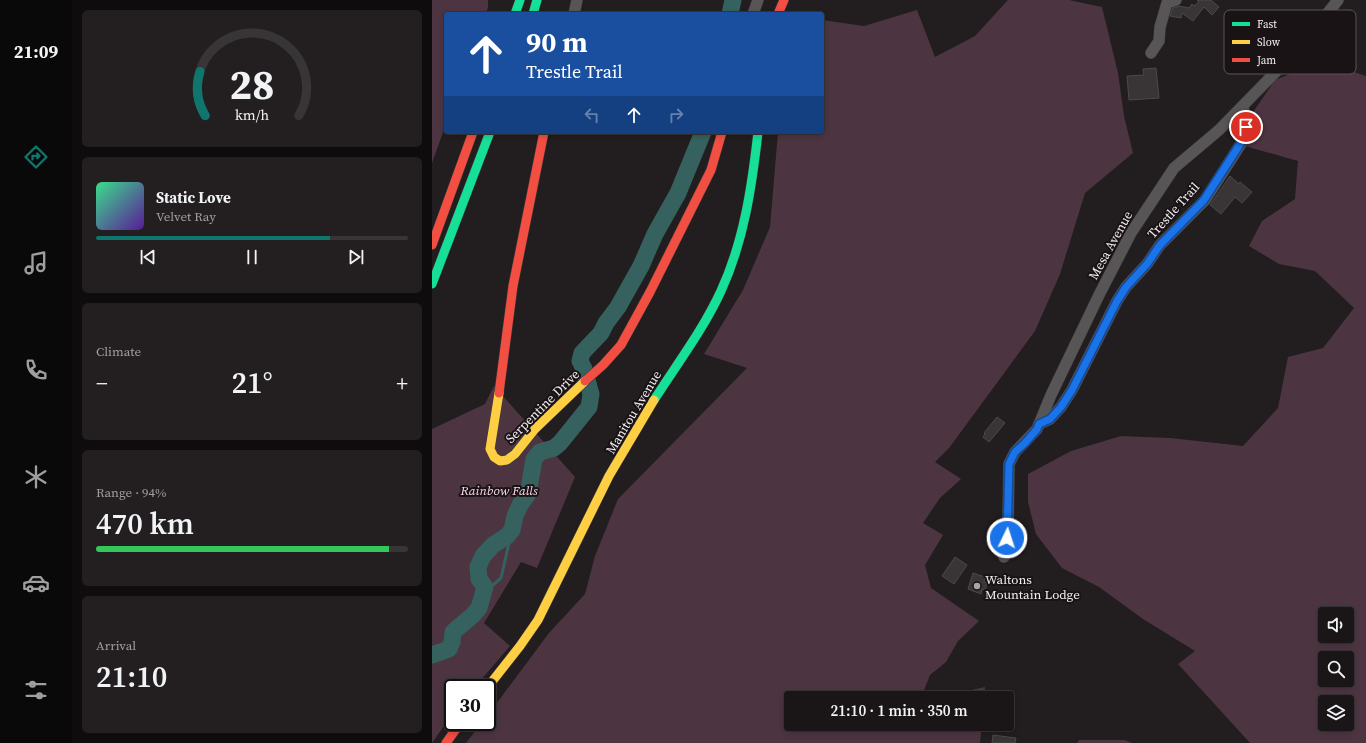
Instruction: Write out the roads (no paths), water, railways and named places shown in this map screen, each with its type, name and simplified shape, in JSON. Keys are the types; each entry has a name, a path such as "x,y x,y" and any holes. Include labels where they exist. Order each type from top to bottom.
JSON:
{"main road":[{"path":"512,12 515,0"},
{"path":"516,12 520,0"},
{"path":"534,12 537,0"},
{"path":"779,12 784,0"},
{"path":"432,245 472,134"},
{"path":"432,284 489,134"},
{"name":"Serpentine Drive","path":"544,134 524,227 514,286 496,416 491,440 490,449 494,457 500,461 507,460 515,454 535,429 603,365 621,345 650,292 710,170 721,134"},
{"name":"Manitou Avenue","path":"494,679 536,622 550,597 589,513 653,402 694,340 719,295 733,260 743,224 758,134"},
{"path":"446,743 455,731"}],"street":[{"path":"574,12 577,0"},
{"path":"754,12 758,0"},
{"path":"1151,53 1159,41 1160,27 1167,3 1174,0"},
{"name":"Mesa Avenue","path":"1330,10 1338,0"},
{"name":"Mesa Avenue","path":"1004,557 1008,524 1009,464 1015,452 1037,429 1051,395 1099,295 1131,233 1174,168 1219,130 1274,74"},
{"name":"Trestle Trail","path":"1039,424 1050,419 1061,407 1072,390 1117,301 1126,287 1147,264 1160,245 1204,200 1244,138 1246,127 1243,107"}],"waterway":[{"path":"730,12 733,0"},
{"path":"432,655 449,649 452,642 453,632 479,608 485,587 479,579 478,567 483,556 493,545 507,536 512,530 515,516 520,505 528,494 534,459 540,452 554,448 560,443 589,407 591,394 584,369 580,361 582,353 601,333 606,323 618,307 641,266 655,234 678,193 702,134"},
{"path":"485,587 493,585 501,578 512,530"}],"place":[{"name":"Waltons Mountain Lodge","path":"977,586"}],"park label":[{"name":"Rainbow Falls","path":"499,490"}]}
